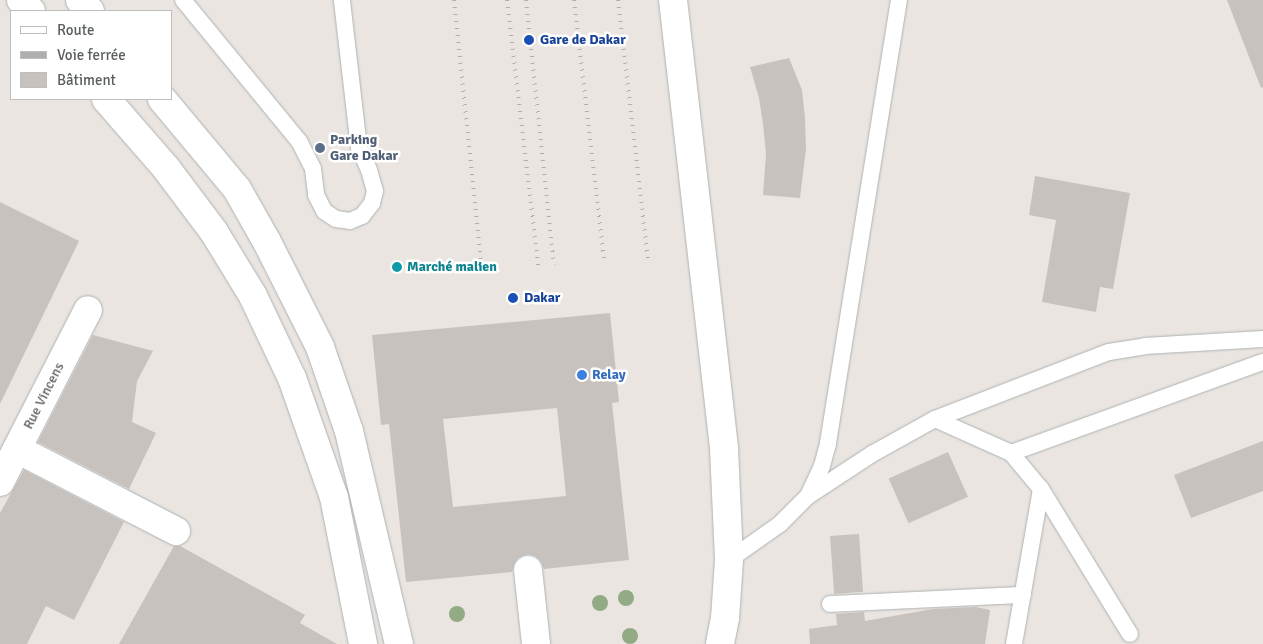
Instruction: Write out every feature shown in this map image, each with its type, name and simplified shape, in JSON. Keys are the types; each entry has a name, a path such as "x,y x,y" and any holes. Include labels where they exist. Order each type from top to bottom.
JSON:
{"street":[{"path":"21,0 30,10"},
{"path":"80,0 89,10"},
{"path":"673,0 724,449 729,560 725,618 720,644"},
{"path":"107,100 166,168 214,232 253,296 292,378 334,497 363,644"},
{"path":"163,100 237,190 267,242 320,347 349,431 399,644"},
{"name":"Rue Vincens","path":"0,482 88,310"},
{"path":"16,449 176,531"},
{"path":"528,570 536,644"}],"lane":[{"path":"183,0 299,141 313,169 316,195 324,211 336,219 350,221 362,216 372,203 375,191 369,170 359,148 342,0"},
{"path":"808,496 822,466 828,443 899,0"},
{"path":"729,560 780,524 808,496 872,454 935,419 1109,352 1145,346 1263,339"},
{"path":"1012,452 1263,362"},
{"path":"935,419 1012,452 1041,489 1130,634"},
{"path":"1014,644 1041,489"},
{"path":"830,604 1023,595"}],"building":[{"path":"1227,0 1263,0 1263,87 1261,88"},
{"path":"789,58 802,90 805,118 806,149 800,198 763,195 766,154 763,124 759,98 750,67"},
{"path":"1035,176 1130,193 1113,289 1100,287 1096,312 1042,302 1056,220 1029,215"},
{"path":"0,202 79,241 0,404"},
{"path":"610,313 619,402 612,403 629,560 544,569 540,560 535,556 527,554 518,558 512,572 406,582 389,424 381,425 372,335","holes":["557,408 566,496 453,507 443,419"]},
{"path":"93,335 153,351 137,381 132,422 156,433 129,489 38,442"},
{"path":"1263,441 1263,491 1191,518 1174,475"},
{"path":"948,452 968,497 909,523 889,478"},
{"path":"24,470 124,522 74,620 46,606 27,644 0,644 0,513"},
{"path":"859,534 863,592 834,594 830,536"},
{"path":"174,546 180,546 305,615 300,623 337,644 119,644"},
{"path":"976,607 990,610 985,644 810,644 809,629 837,625 836,614 864,612 865,621 933,609"}],"railway":[{"path":"454,0 482,269"},
{"path":"507,0 538,265"},
{"path":"526,0 554,265"},
{"path":"574,0 604,259"},
{"path":"618,0 648,259"}],"place":[{"name":"Gare de Dakar","path":"529,40"},
{"name":"Parking Gare Dakar","path":"320,148"},
{"name":"Marché malien","path":"397,267"},
{"name":"Dakar","path":"513,298"},
{"name":"Relay","path":"582,375"}]}
